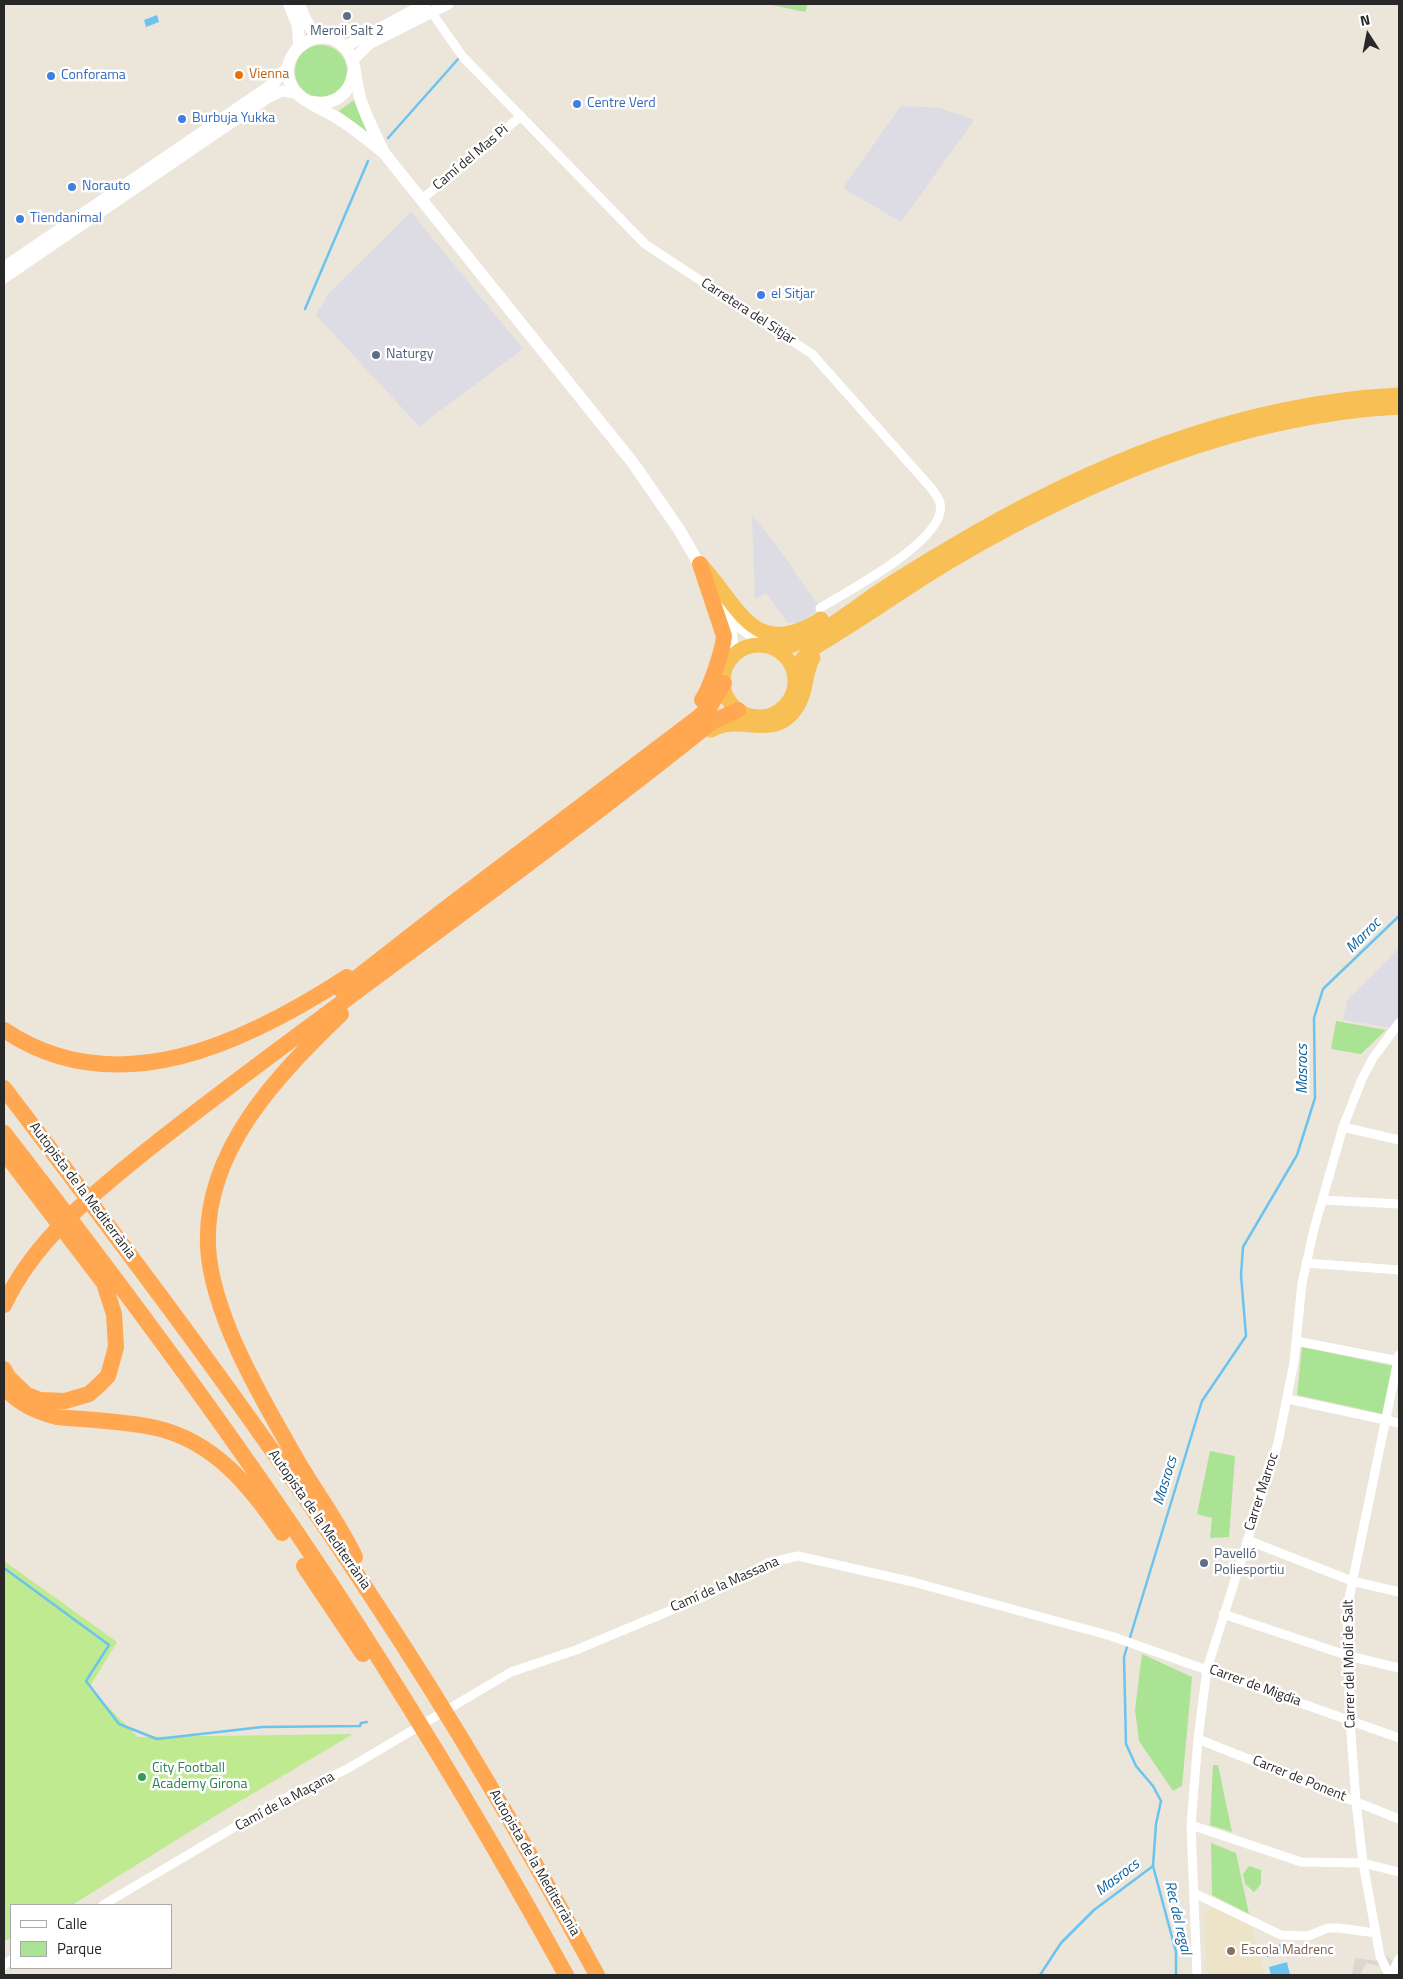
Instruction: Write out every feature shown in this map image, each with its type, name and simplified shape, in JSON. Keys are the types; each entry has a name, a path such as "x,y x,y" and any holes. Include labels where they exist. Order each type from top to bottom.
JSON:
{"highway":[{"path":"772,648 789,660 795,675 795,687 790,698 778,711 761,716 749,715 738,710 731,702 724,683 725,672 732,658 748,647 772,648 804,642 900,578 991,523 1098,469 1189,434 1268,413 1326,402 1399,394"},
{"path":"795,675 803,658 812,649 951,561 1062,499 1111,477 1193,448 1273,425 1330,414 1399,407"},
{"path":"700,564 747,621 760,631 773,635 798,632 856,597 900,578"},
{"path":"618,778 633,759 690,713 708,691 724,636 700,564"},
{"path":"674,752 724,724 738,723 764,727 785,719 802,698 807,669 813,657 840,633"},
{"path":"4,1282 50,1230 105,1177 186,1119 618,778 696,720 709,708 724,683"},
{"path":"4,1030 45,1050 71,1058 102,1063 131,1064 190,1055 254,1030 408,945 674,752 712,722 738,710"},
{"path":"374,1599 345,1537 298,1461 235,1340 212,1275 208,1245 209,1221 214,1192 226,1160 242,1128 266,1093 309,1045 408,945"},
{"name":"Autopista de la Mediterrània","path":"4,1088 216,1373 374,1599 491,1787 597,1975"},
{"name":"Autopista de la Mediterrània","path":"4,1133 137,1309 258,1477 355,1620 470,1807 566,1975"},
{"path":"4,1152 104,1283 114,1314 116,1340 114,1362 108,1376 89,1394 77,1398 53,1402 27,1395 8,1377 4,1369"},
{"path":"4,1305 22,1271 50,1230"},
{"path":"4,1387 19,1402 41,1413 57,1417 157,1429 197,1445 228,1466 258,1499 275,1522 380,1680 412,1713"}],"main road":[{"path":"289,4 298,26 299,45"},
{"path":"299,4 309,27 314,34 322,38"},
{"path":"384,153 361,101 353,67 343,46 334,40 322,38 310,39 299,45 292,54 288,66 288,77 296,93 343,121 384,153 633,463 668,512 742,628 772,648"},
{"path":"311,102 323,103 339,98 351,84 353,67"},
{"path":"700,564 729,623 733,640 732,658"}],"street":[{"path":"343,46 428,8 448,4"},
{"path":"353,67 369,44 428,8"},
{"name":"Carretera del Sitjar","path":"428,8 463,57 645,244 812,354 932,489 940,503 939,514 923,540 901,558 820,608"},
{"path":"4,266 274,83 288,66"},
{"path":"4,278 269,97 282,91 296,93"},
{"name":"Camí del Mas Pi","path":"421,200 521,116"},
{"name":"Carrer Marroc","path":"1197,1975 1191,1824 1198,1739 1207,1669 1222,1614 1278,1442 1288,1399 1306,1263 1343,1127 1362,1079 1373,1058 1396,1033 1399,1024"},
{"path":"1343,1127 1399,1140"},
{"path":"1322,1200 1399,1204"},
{"path":"1306,1263 1399,1270"},
{"path":"1296,1341 1399,1359"},
{"name":"Carrer del Molí de Salt","path":"1390,1975 1380,1956 1363,1863 1350,1719 1350,1656 1347,1608 1399,1359"},
{"path":"1288,1399 1399,1423"},
{"path":"1247,1540 1352,1581 1399,1592"},
{"name":"Camí de la Massana","path":"466,1697 511,1672 576,1650 705,1596 768,1563 798,1556 913,1582 1111,1636"},
{"path":"1222,1614 1350,1656 1399,1668"},
{"name":"Carrer de Migdia","path":"1111,1636 1350,1719 1399,1738"},
{"name":"Camí de la Maçana","path":"105,1904 277,1802 347,1769 398,1740 466,1697"},
{"name":"Carrer de Ponent","path":"1198,1739 1399,1819"},
{"path":"1191,1824 1301,1862 1363,1863 1399,1872"},
{"path":"1194,1893 1280,1935 1308,1936 1328,1928 1376,1933"},
{"path":"1390,1975 1399,1959"}],"shaded area":[{"path":"901,106 940,108 974,120 901,222 843,188"},
{"path":"411,212 523,349 419,426 316,315 329,293"},
{"path":"752,515 779,549 820,608 800,623 788,623 766,593 755,599"},
{"path":"1399,948 1399,1029 1343,1020 1347,1000"},
{"name":"Escola Madrenc","path":"1216,1908 1252,1927 1264,1975 1206,1975 1204,1916 1208,1909"},
{"path":"1377,1950 1394,1962 1388,1975 1381,1975 1383,1970 1380,1966 1366,1963 1360,1975 1352,1975 1355,1958 1377,1961"}],"green space":[{"path":"767,4 808,4 805,12"},
{"path":"321,45 335,49 343,57 347,71 343,85 335,93 321,97 307,93 299,85 295,71 299,57 307,49"},
{"path":"354,100 368,133 339,111"},
{"path":"1336,1021 1386,1030 1361,1054 1331,1049"},
{"path":"1302,1347 1393,1366 1383,1414 1297,1395"},
{"path":"1210,1451 1235,1456 1229,1537 1210,1538 1212,1518 1197,1514"},
{"name":"City Football Academy Girona","path":"4,1561 117,1642 89,1688 138,1737 353,1734 215,1816 74,1904 10,1904 10,1938 4,1941"},
{"path":"1142,1654 1192,1677 1182,1786 1173,1791 1139,1741 1135,1710"},
{"path":"1213,1765 1218,1765 1232,1832 1210,1825"},
{"path":"1211,1843 1236,1853 1249,1914 1212,1895"},
{"path":"1249,1866 1261,1870 1261,1884 1254,1892 1245,1884 1243,1874"}],"water":[{"path":"157,15 159,22 146,27 144,20"},
{"path":"1282,1944 1284,1953 1267,1957 1265,1948"},
{"path":"1287,1962 1290,1975 1271,1975 1269,1967"}],"waterway":[{"path":"388,138 459,58"},
{"path":"305,309 368,161"},
{"name":"Masrocs","path":"1040,1975 1061,1943 1094,1910 1153,1866 1156,1824 1161,1801 1153,1786 1136,1766 1126,1744 1124,1657 1202,1401 1246,1336 1241,1275 1243,1247 1297,1155 1315,1098 1314,1018 1323,989 1399,916"},
{"path":"4,1568 109,1645 86,1681 119,1724 157,1739 262,1727 360,1726 361,1723 367,1722"},
{"name":"Rec del regal","path":"1153,1866 1176,1952 1176,1975"}],"place":[{"name":"Meroil Salt 2","path":"347,16"},
{"name":"Vienna","path":"239,75"},
{"name":"Conforama","path":"51,76"},
{"name":"Centre Verd","path":"577,104"},
{"name":"Burbuja Yukka","path":"182,119"},
{"name":"Norauto","path":"72,187"},
{"name":"Tiendanimal","path":"20,219"},
{"name":"el Sitjar","path":"761,295"},
{"name":"Naturgy","path":"376,355"},
{"name":"Pavelló Poliesportiu","path":"1204,1563"},
{"name":"City Football Academy Girona","path":"142,1777"},
{"name":"Escola Madrenc","path":"1231,1951"}],"water label":[{"name":"Marroc","path":"1364,936"}]}
